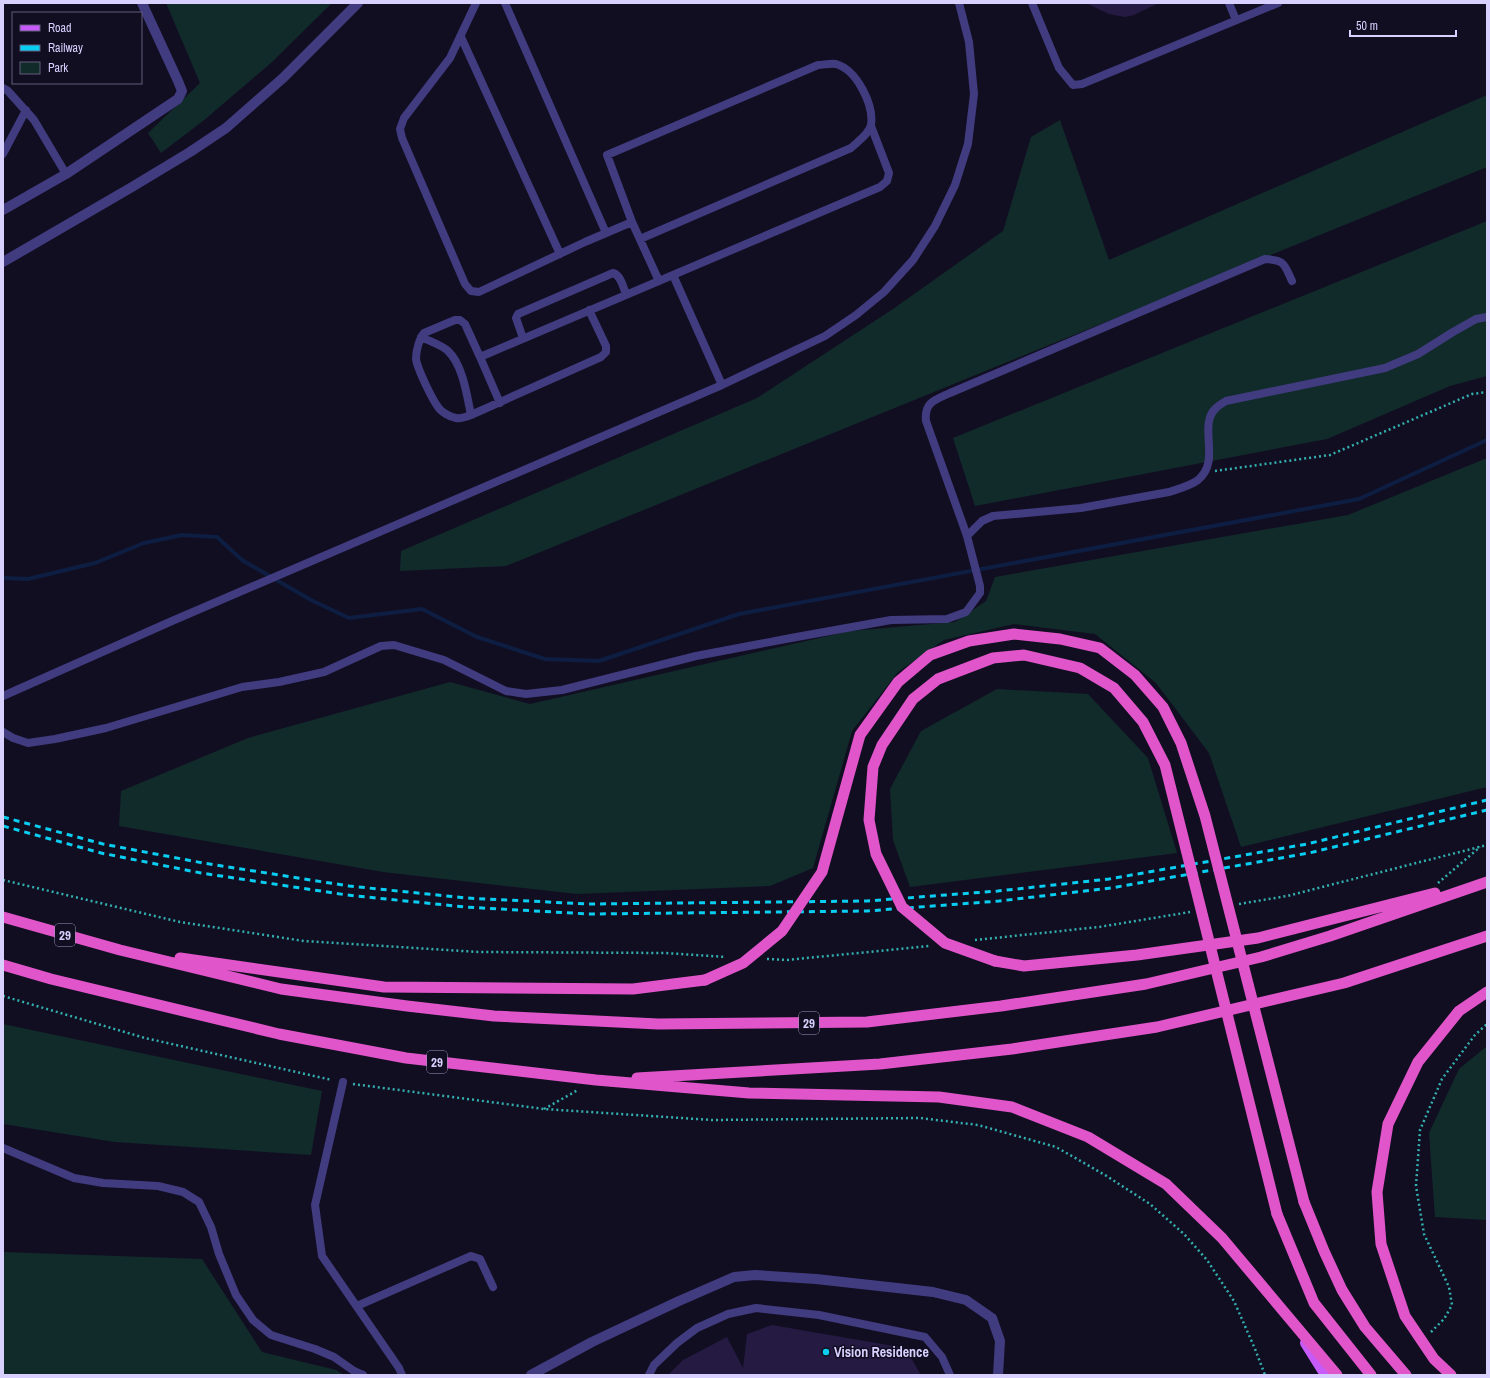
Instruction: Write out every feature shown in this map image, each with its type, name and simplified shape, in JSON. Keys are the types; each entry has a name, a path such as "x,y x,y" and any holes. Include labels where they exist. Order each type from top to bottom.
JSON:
{"highway":[{"path":"120,950 384,987 633,989 704,980 743,962 782,931 796,911 822,872 860,735 898,682 930,655 969,641 1014,634 1060,639 1100,648 1135,675 1163,707 1181,743 1204,816 1304,1202 1342,1290 1365,1327 1406,1375"},
{"path":"1371,1375 1314,1302 1277,1214 1165,765 1143,722 1114,688 1080,668 1024,655 993,658 938,679 913,699 882,745 873,767 869,820 876,854 902,907 945,943 995,962 1024,966 1137,955 1258,938 1487,881"},
{"name":"29","path":"3,917 120,950 281,988 408,1006 494,1016 658,1024 867,1022 1002,1006 1146,984 1260,958 1330,936 1487,881"},
{"name":"29","path":"3,965 51,979 279,1034 399,1057 596,1080 880,1064 1012,1049 1156,1027 1344,983 1487,936"},
{"path":"1451,1375 1434,1359 1405,1316 1381,1244 1377,1192 1388,1124 1418,1062 1459,1011 1487,992"},
{"path":"596,1080 749,1093 939,1097 1012,1106 1088,1137 1166,1184 1222,1238 1337,1375"}],"main road":[{"path":"1291,1321 1325,1375"}],"street":[{"path":"3,210 66,174 178,99 182,91 142,3"},
{"path":"3,262 132,187 226,128 282,78 358,3"},
{"path":"531,1375 592,1342 679,1301 734,1277 755,1275 816,1279 933,1292 966,1300 992,1318 1000,1341 998,1375"}],"lane":[{"path":"476,3 461,38 450,58 404,118 400,128 402,138 465,284 471,291 480,292 632,222"},
{"path":"505,3 606,233"},
{"path":"3,696 722,385 825,336 856,315 884,292 913,260 935,226 954,185 968,144 974,94 969,42 959,3"},
{"path":"1032,3 1059,68 1072,84 1082,84 1278,3"},
{"path":"1229,3 1236,20"},
{"path":"461,38 560,254"},
{"path":"480,357 626,294 659,281 873,190 887,181 889,173 871,126 870,113 864,92 852,74 836,64 818,65 607,155 632,222 659,281"},
{"path":"3,88 8,91 34,120 66,174"},
{"path":"3,154 26,110"},
{"path":"640,239 851,148 866,134 871,126"},
{"path":"3,732 13,738 28,743 106,728 242,687 279,682 324,672 381,646 394,645 444,660 506,691 526,694 562,690 696,656 891,620 947,619 966,612 980,593 980,586 967,536 930,437 925,412 928,405 958,390 1265,259 1277,260 1284,264 1292,281"},
{"path":"523,338 516,318 518,314 613,273 619,277 626,294"},
{"path":"673,275 722,385"},
{"path":"500,403 465,324 460,320 455,320 424,333 421,337 416,359 419,368 438,407 443,412 455,418 471,415 500,403 601,357 606,352 606,346 589,310"},
{"path":"967,536 982,521 993,516 1081,508 1169,492 1197,481 1206,472 1210,461 1208,442 1210,418 1215,408 1226,401 1385,368 1418,354 1452,332 1476,319 1487,317"},
{"path":"421,337 448,351 456,363 463,381 471,415"},
{"path":"343,1082 316,1205 322,1256 399,1368 402,1375"},
{"path":"3,1148 74,1178 103,1183 158,1186 182,1192 199,1202 211,1227 219,1254 236,1295 253,1320 271,1335 315,1349 334,1357 354,1371 363,1375"},
{"path":"357,1306 470,1256 480,1259 493,1287"},
{"path":"649,1375 654,1365 697,1328 728,1314 756,1308 819,1316 925,1337 942,1357 950,1375"}],"path":[{"path":"1206,472 1237,469 1330,455 1472,394 1487,392"},
{"path":"1232,905 1287,896 1487,845"},
{"path":"1423,896 1481,846"},
{"path":"3,880 180,922 304,942 479,952 665,953 734,957"},
{"path":"974,941 1099,927 1193,911"},
{"path":"764,959 787,960 936,945"},
{"path":"3,996 145,1038 343,1082 544,1109 712,1120 920,1118 978,1125 1056,1147 1105,1175 1150,1204 1184,1234 1207,1260 1234,1301 1265,1375"},
{"path":"1431,1332 1444,1319 1452,1305 1449,1287 1424,1234 1416,1186 1420,1130 1442,1079 1475,1035 1487,1024"},
{"path":"544,1109 596,1080"}],"green space":[{"path":"166,3 332,3 272,62 203,121 161,153 148,133 200,83"},
{"path":"1487,95 1487,167 506,566 400,571 401,551 757,398 893,309 1003,231 1031,137 1060,120 1109,260"},
{"path":"1487,221 1487,376 1450,386 1327,439 975,506 953,438"},
{"path":"1487,458 1487,787 1241,847 1209,753 1156,683 1095,634 1014,624 944,640 898,672 852,731 813,868 770,886 577,894 383,872 119,826 121,791 248,738 450,682 530,704 850,631 955,622 986,601 995,577 1348,515"},
{"path":"997,689 1088,694 1148,758 1177,853 910,887 893,840 890,789 921,731"},
{"path":"3,1024 322,1091 311,1155 115,1142 3,1124"},
{"path":"1487,1046 1487,1220 1435,1217 1429,1133 1459,1069"},
{"path":"3,1252 202,1259 262,1352 336,1370 344,1375 3,1375"}],"building":[{"path":"1086,3 1159,3 1134,15 1125,17 1109,14"},
{"name":"Vision Residence","path":"772,1325 905,1348 921,1375 668,1375 683,1360 727,1337 743,1368 747,1334"}],"waterway":[{"path":"3,578 28,579 95,563 144,543 182,535 217,537 242,560 311,600 349,618 422,609 477,637 545,659 599,661 739,614 1359,499 1487,440"}],"railway":[{"path":"3,817 103,844 203,863 349,886 466,898 589,904 867,901 998,891 1109,879 1307,844 1487,800"},
{"path":"3,826 101,853 201,873 347,895 465,907 589,914 867,911 999,901 1111,888 1309,853 1487,810"}],"place":[{"name":"Vision Residence","path":"826,1352"}]}
